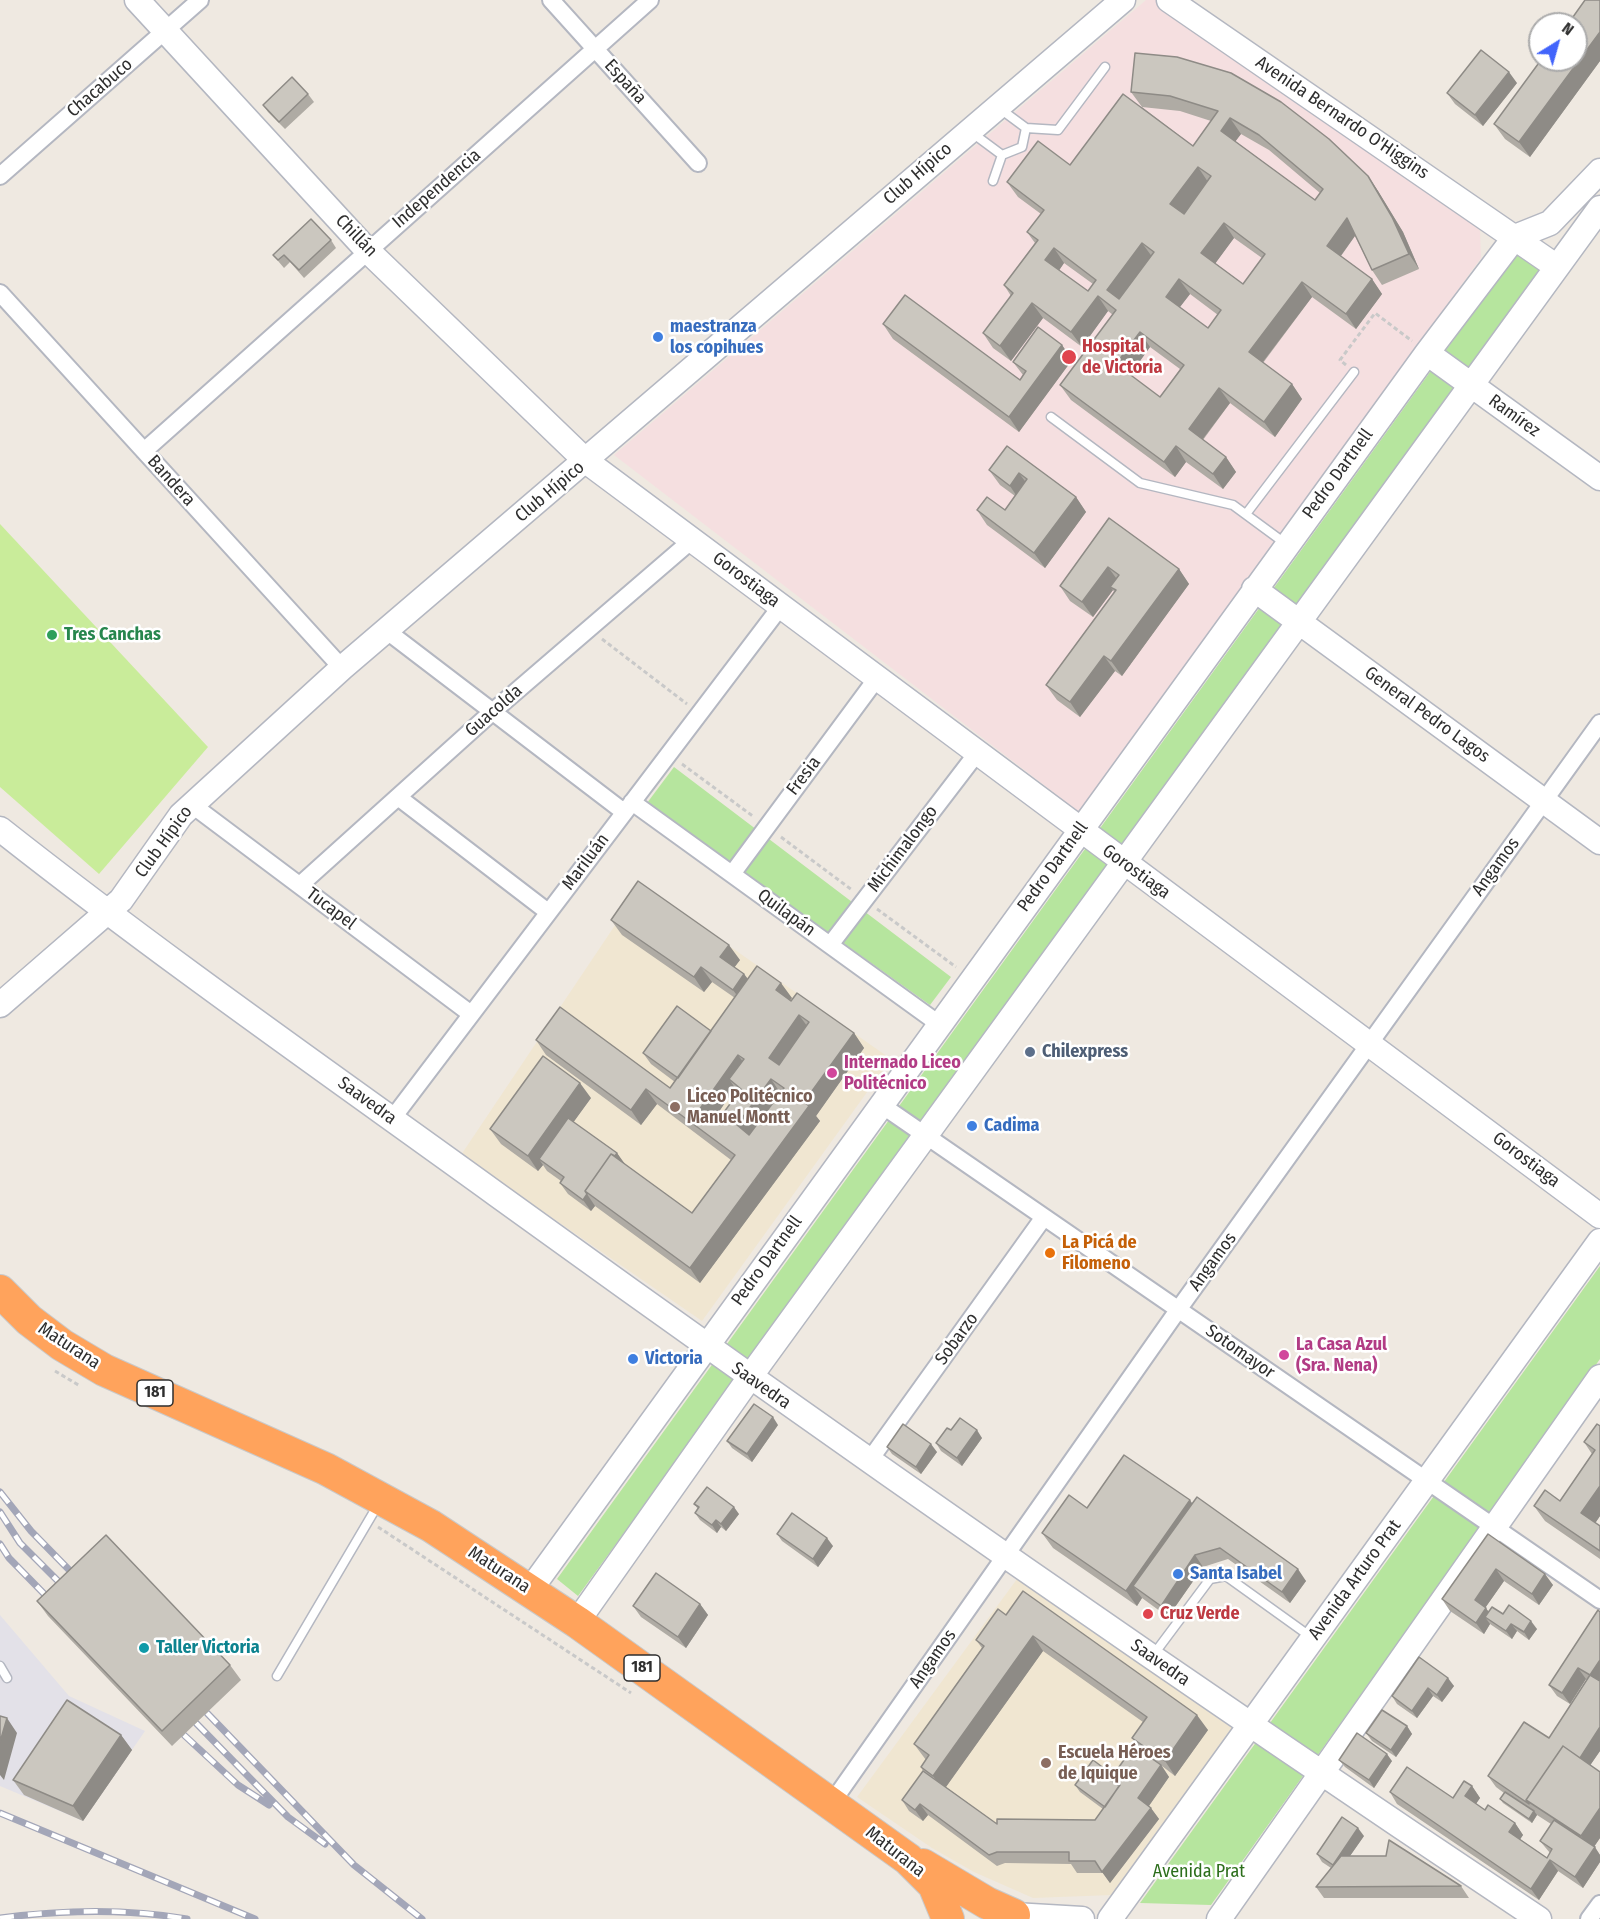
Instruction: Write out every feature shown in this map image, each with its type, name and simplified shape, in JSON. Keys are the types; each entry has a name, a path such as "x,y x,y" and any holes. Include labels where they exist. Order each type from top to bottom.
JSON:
{"highway":[{"name":"Maturana","path":"0,1291 29,1320 62,1345 104,1370 326,1469 375,1510 530,1590 908,1859 933,1885 948,1919"},
{"path":"908,1859 940,1873 1010,1917"},
{"path":"973,1919 991,1913 1010,1917"}],"street":[{"name":"Chillán","path":"137,0 367,250 586,461"},
{"name":"Chacabuco","path":"0,176 200,0"},
{"name":"España","path":"551,0 698,163"},
{"name":"Independencia","path":"144,451 650,0"},
{"name":"Club Hípico","path":"0,1005 107,914 130,888 191,804 342,669 996,106 1123,0"},
{"name":"Avenida Bernardo O'Higgins","path":"1169,0 1557,267"},
{"name":"Avenida Bernardo O'Higgins","path":"1194,0 1484,198 1503,216 1515,237"},
{"path":"1515,237 1550,223 1600,171"},
{"path":"577,1622 749,1378 1600,208"},
{"path":"1476,210 1490,240 1489,271"},
{"name":"Pedro Dartnell","path":"530,1590 1286,544 1515,237"},
{"name":"Bandera","path":"0,293 342,669"},
{"name":"Ramírez","path":"1427,353 1600,478"},
{"name":"Gorostiaga","path":"586,461 1600,1215"},
{"name":"Guacolda","path":"300,885 491,713 692,540"},
{"name":"General Pedro Lagos","path":"1254,589 1600,842"},
{"name":"Mariluán","path":"392,1119 781,606"},
{"name":"Quilapán","path":"387,631 491,713 628,807 732,874 939,1024"},
{"name":"Fresia","path":"732,874 877,678"},
{"name":"Angamos","path":"831,1804 1178,1310 1600,723"},
{"name":"Michimalongo","path":"830,945 977,753"},
{"path":"398,797 548,912"},
{"name":"Tucapel","path":"191,804 471,1014"},
{"name":"Saavedra","path":"0,829 107,914 749,1378 1321,1774 1539,1919"},
{"name":"Sotomayor","path":"880,1104 1600,1600"},
{"name":"Sobarzo","path":"869,1461 1044,1218"},
{"name":"Avenida Arturo Prat","path":"1110,1919 1600,1241"},
{"path":"1218,1919 1600,1377"},
{"path":"1589,1919 1600,1904"},
{"path":"1010,1917 1082,1919"}],"lane":[{"path":"996,106 1026,128 1058,130 1105,67"},
{"path":"993,181 1002,155 1022,147 1026,128"},
{"path":"969,130 1002,155"},
{"path":"1246,514 1354,372"},
{"path":"1051,417 1140,483 1233,505 1286,544"},
{"path":"277,1676 375,1510"},
{"path":"1152,1657 1210,1579 1226,1576 1313,1639"},
{"path":"0,1666 7,1678"}],"path":[{"path":"1354,372 1340,360 1375,313 1427,353"},
{"path":"588,629 700,714"},
{"path":"669,754 972,979"},
{"path":"49,1365 64,1379 85,1388"},
{"path":"375,1510 638,1698"}],"shaded area":[{"name":"Hospital de Victoria","path":"1146,0 1165,0 1472,218 1480,231 1481,258 1079,812 614,455"},
{"name":"Liceo Politécnico Manuel Montt","path":"642,885 891,1059 702,1321 461,1155"},
{"name":"Escuela Héroes de Iquique","path":"1017,1579 1234,1728 1112,1895 1033,1898 974,1872 932,1848 857,1797"},
{"path":"0,1615 69,1696 145,1731 83,1821 0,1786"}],"green space":[{"path":"1519,249 1547,268 578,1596 557,1579"},
{"name":"Tres Canchas","path":"0,524 208,747 99,874 0,787"},
{"path":"674,767 951,977 930,1005 647,803"},
{"name":"Avenida Prat","path":"1600,1266 1600,1359 1211,1905 1140,1903"}],"building":[{"path":"1585,0 1600,0 1600,32 1588,48 1588,12 1576,12"},
{"path":"1481,50 1509,72 1475,115 1447,93"},
{"path":"1135,53 1177,57 1231,73 1281,102 1329,139 1368,176 1392,217 1409,254 1372,270 1347,218 1327,246 1372,279 1346,314 1302,282 1249,352 1292,384 1264,422 1219,388 1189,429 1226,457 1213,474 1176,446 1164,462 1060,385 1116,310 1098,296 1071,332 1032,303 1000,346 983,333 1013,293 1004,285 1038,240 1027,232 1044,210 1007,182 1038,141 1070,165 1123,94 1193,146 1218,111 1170,96 1131,92","holes":["1230,118 1259,135 1323,189 1315,200 1221,131","1198,167 1211,176 1184,214 1170,204","1224,223 1265,254 1243,284 1201,253","1142,243 1154,252 1119,299 1107,290","1054,248 1096,280 1088,291 1045,260","1179,279 1221,310 1208,328 1166,297","1140,332 1184,365 1160,397 1116,364"]},
{"path":"1532,72 1571,72 1519,142 1494,124"},
{"path":"292,77 308,94 279,122 263,105"},
{"path":"311,219 331,240 299,270 284,255 278,260 273,255"},
{"path":"905,295 1020,380 1026,371 1013,362 1038,327 1062,345 1009,417 883,324"},
{"path":"1007,446 1076,497 1034,553 977,510 987,497 1005,510 1027,479 1019,473 1010,486 989,470"},
{"path":"1109,518 1179,569 1111,661 1104,656 1070,702 1046,685 1116,590 1110,587 1119,575 1108,567 1082,602 1060,586"},
{"path":"638,881 729,945 720,957 744,974 733,990 701,967 694,977 611,920"},
{"path":"757,966 781,983 776,990 791,1001 797,993 854,1033 804,1102 809,1106 690,1268 585,1191 611,1154 692,1213 735,1155 646,1089 631,1110 536,1040 560,1007 670,1088","holes":["799,1015 809,1022 779,1065 769,1058","738,1055 744,1059 729,1079 741,1089 716,1123 699,1110","771,1079 784,1088 749,1135 737,1125"]},
{"path":"677,1006 711,1031 678,1078 643,1053"},
{"path":"543,1056 580,1083 528,1156 490,1129"},
{"path":"568,1118 617,1153 615,1156 611,1154 585,1191 587,1194 583,1200 560,1183 564,1177 539,1159"},
{"path":"754,1404 773,1417 747,1454 727,1441"},
{"path":"960,1418 977,1430 957,1458 936,1443 947,1428 951,1430"},
{"path":"903,1424 931,1444 916,1467 887,1447"},
{"path":"1597,1424 1600,1426 1600,1486 1581,1513 1600,1526 1600,1551 1534,1506 1545,1490 1560,1501 1595,1450 1584,1442"},
{"path":"1124,1455 1190,1500 1126,1591 1042,1533 1069,1495 1087,1508"},
{"path":"707,1487 734,1507 721,1524 716,1520 712,1525 695,1513 699,1507 694,1504"},
{"path":"1197,1497 1298,1569 1282,1592 1220,1548 1195,1555 1161,1606 1133,1586"},
{"path":"792,1513 827,1538 813,1559 777,1534"},
{"path":"1488,1534 1545,1574 1532,1594 1496,1569 1475,1600 1486,1608 1476,1623 1442,1599"},
{"name":"Taller Victoria","path":"106,1535 230,1665 162,1731 37,1601"},
{"path":"656,1573 700,1604 678,1637 633,1606"},
{"path":"1023,1591 1197,1715 1165,1761 1132,1738 1147,1717 1033,1636 933,1776 921,1767 929,1755 914,1744 984,1646 976,1640 998,1609 1006,1615"},
{"path":"1509,1605 1531,1621 1524,1632 1511,1624 1506,1631 1485,1617 1492,1607 1503,1614"},
{"path":"1598,1610 1600,1612 1600,1660 1590,1675 1578,1668 1562,1693 1549,1685"},
{"path":"1419,1657 1448,1678 1437,1695 1428,1688 1412,1711 1392,1696"},
{"path":"1590,1675 1600,1681 1600,1727 1580,1758 1563,1746 1526,1800 1529,1804 1488,1776 1524,1722 1549,1738"},
{"path":"67,1700 121,1735 73,1806 13,1780"},
{"path":"1382,1710 1407,1726 1391,1750 1366,1733"},
{"path":"0,1716 7,1718 0,1742"},
{"path":"1357,1733 1387,1754 1369,1780 1339,1760"},
{"path":"1134,1746 1161,1765 1138,1798 1151,1808 1102,1872 1095,1861 1069,1861 1069,1852 997,1852 989,1855 920,1804 915,1810 902,1800 923,1771 997,1824 997,1819 1095,1820 1120,1785 1111,1778"},
{"path":"1563,1746 1600,1772 1600,1808 1581,1836 1526,1800"},
{"path":"1093,1760 1113,1775 1111,1778 1113,1782 1119,1786 1105,1807 1075,1785"},
{"path":"1407,1767 1453,1798 1464,1781 1472,1786 1465,1796 1485,1810 1488,1805 1515,1823 1509,1832 1547,1858 1552,1849 1540,1841 1554,1820 1595,1847 1575,1877 1550,1860 1531,1889 1390,1792"},
{"path":"1505,1792 1534,1811 1529,1819 1500,1799"},
{"path":"1342,1817 1358,1828 1333,1865 1317,1854"},
{"path":"1389,1840 1461,1886 1316,1887 1341,1856 1386,1856"}],"railway":[{"path":"0,1492 31,1531 80,1581"},
{"path":"0,1512 20,1543 70,1593"},
{"path":"0,1544 9,1558 56,1606"},
{"path":"207,1713 354,1865 422,1919"},
{"path":"196,1723 288,1817 325,1844"},
{"path":"184,1735 238,1785 269,1805"},
{"path":"0,1813 255,1919"},
{"path":"0,1918 94,1911 164,1915 187,1919"}],"place":[{"name":"maestranza los copihues","path":"658,337"},
{"name":"Hospital de Victoria","path":"1069,357"},
{"name":"Tres Canchas","path":"52,635"},
{"name":"Chilexpress","path":"1030,1052"},
{"name":"Internado Liceo Politécnico","path":"832,1073"},
{"name":"Liceo Politécnico Manuel Montt","path":"675,1107"},
{"name":"Cadima","path":"972,1126"},
{"name":"La Picá de Filomeno","path":"1050,1253"},
{"name":"La Casa Azul (Sra. Nena)","path":"1284,1355"},
{"name":"Victoria","path":"633,1359"},
{"name":"Santa Isabel","path":"1178,1574"},
{"name":"Cruz Verde","path":"1148,1614"},
{"name":"Taller Victoria","path":"144,1648"},
{"name":"Escuela Héroes de Iquique","path":"1046,1763"}]}
